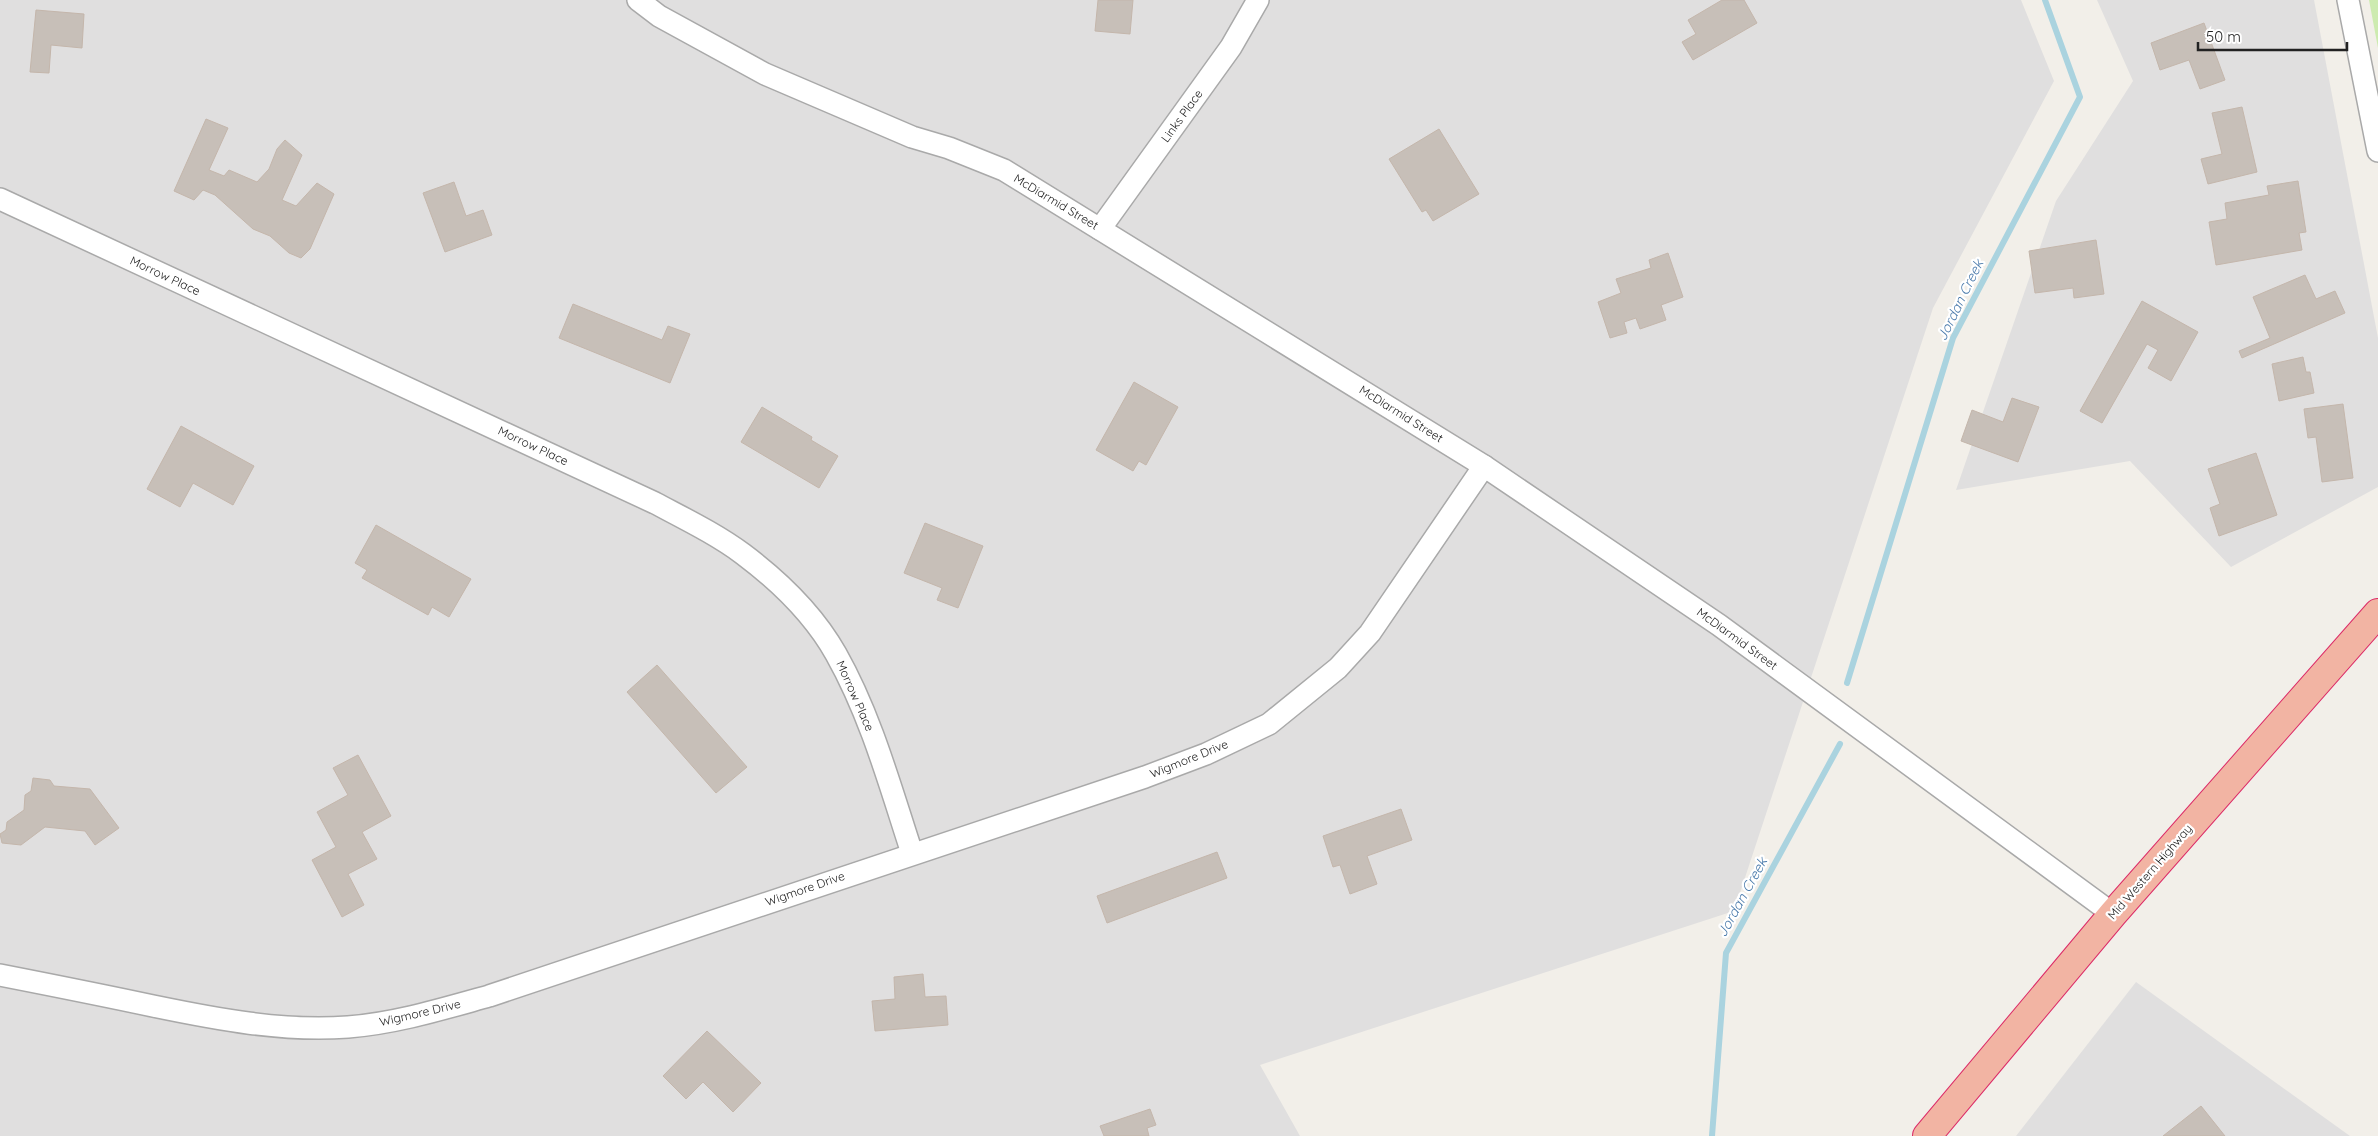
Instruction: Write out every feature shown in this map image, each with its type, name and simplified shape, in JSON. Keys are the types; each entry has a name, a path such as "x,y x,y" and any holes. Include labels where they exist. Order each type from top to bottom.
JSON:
{"highway":[{"name":"Mid Western Highway","path":"1927,1136 2113,914 2378,613"}],"street":[{"name":"McDiarmid Street","path":"638,0 668,20 765,74 912,137 949,148 1004,170 1484,466 1719,625 2113,914"},
{"name":"Links Place","path":"1100,229 1231,47 1258,0"},
{"path":"2348,0 2378,150"},
{"name":"Morrow Place","path":"0,199 654,503 710,532 743,554 788,592 814,621 836,652 856,693 873,737 912,853"},
{"name":"Wigmore Drive","path":"0,975 197,1015 244,1022 310,1027 346,1027 382,1023 417,1016 489,996 912,853 1145,777 1206,754 1269,724 1338,668 1370,633 1484,466"}],"shaded area":[{"path":"0,0 2021,0 2054,81 1933,308 1734,911 1260,1065 1300,1136 0,1136"},
{"path":"2097,0 2314,0 2378,338 2378,487 2231,567 2130,461 1956,490 2056,201 2133,81"},
{"path":"2136,982 2350,1136 2016,1136"}],"green space":[{"path":"2369,0 2378,0 2378,48"}],"building":[{"path":"1098,0 1133,0 1130,34 1095,31"},
{"path":"1722,0 1744,0 1757,23 1693,60 1682,42 1696,34 1688,20"},
{"path":"36,10 84,14 82,48 51,45 49,73 30,72"},
{"path":"2204,23 2225,80 2200,89 2189,60 2160,70 2151,43"},
{"path":"2242,107 2257,172 2208,184 2201,159 2222,154 2212,113"},
{"path":"206,119 228,128 209,170 224,176 229,170 257,182 269,169 277,149 285,140 302,155 282,200 296,206 317,183 334,194 310,249 301,258 289,253 270,236 253,229 215,195 203,190 194,200 174,191"},
{"path":"1439,129 1479,194 1433,221 1426,210 1422,212 1389,159"},
{"path":"2298,181 2306,232 2299,233 2302,250 2216,265 2209,222 2227,219 2225,203 2269,195 2267,186"},
{"path":"454,182 466,216 483,210 492,235 445,252 423,193"},
{"path":"2096,240 2104,294 2074,298 2073,288 2035,293 2029,251"},
{"path":"1668,253 1683,297 1661,305 1666,320 1640,329 1636,318 1624,322 1627,333 1610,338 1598,302 1621,293 1616,279 1651,268 1649,260"},
{"path":"2305,275 2316,299 2335,291 2345,313 2242,358 2239,351 2270,338 2253,297"},
{"path":"2142,301 2198,332 2171,381 2148,368 2158,350 2147,344 2102,423 2080,411"},
{"path":"573,304 662,340 668,326 690,334 670,383 559,338"},
{"path":"2303,357 2306,372 2310,372 2314,393 2279,401 2272,364"},
{"path":"1134,382 1178,407 1146,465 1139,461 1133,471 1096,450"},
{"path":"2012,398 2039,407 2018,462 1961,441 1972,410 2003,422"},
{"path":"2343,404 2353,478 2322,482 2316,437 2308,438 2304,409"},
{"path":"762,407 812,437 811,440 838,456 819,488 741,442"},
{"path":"181,426 254,466 233,505 193,483 180,507 147,489"},
{"path":"2256,453 2277,515 2219,536 2210,508 2220,504 2208,469"},
{"path":"925,523 983,546 958,608 937,600 942,588 904,573"},
{"path":"376,525 471,579 449,617 432,607 428,615 362,578 367,570 355,563"},
{"path":"657,665 747,767 716,793 627,692"},
{"path":"358,755 391,816 362,832 377,859 348,874 364,905 342,917 312,860 336,847 317,812 348,795 333,768"},
{"path":"33,778 50,780 54,786 90,789 119,828 95,845 85,831 45,827 21,845 2,843 0,834 6,830 7,822 24,810 25,795 31,791"},
{"path":"1401,809 1412,840 1367,856 1377,884 1350,894 1340,865 1333,867 1323,836"},
{"path":"1217,852 1227,878 1107,923 1097,896"},
{"path":"923,974 925,997 946,996 948,1025 875,1031 872,1001 895,999 894,977"},
{"path":"707,1031 761,1083 733,1112 703,1082 686,1099 663,1076"},
{"path":"2201,1106 2225,1136 2163,1136"},
{"path":"1150,1109 1156,1125 1147,1128 1149,1136 1104,1136 1100,1126"}],"waterway":[{"name":"Jordan Creek","path":"1847,683 1953,338 2080,97 2045,0"},
{"name":"Jordan Creek","path":"1712,1136 1726,953 1840,744"}]}
